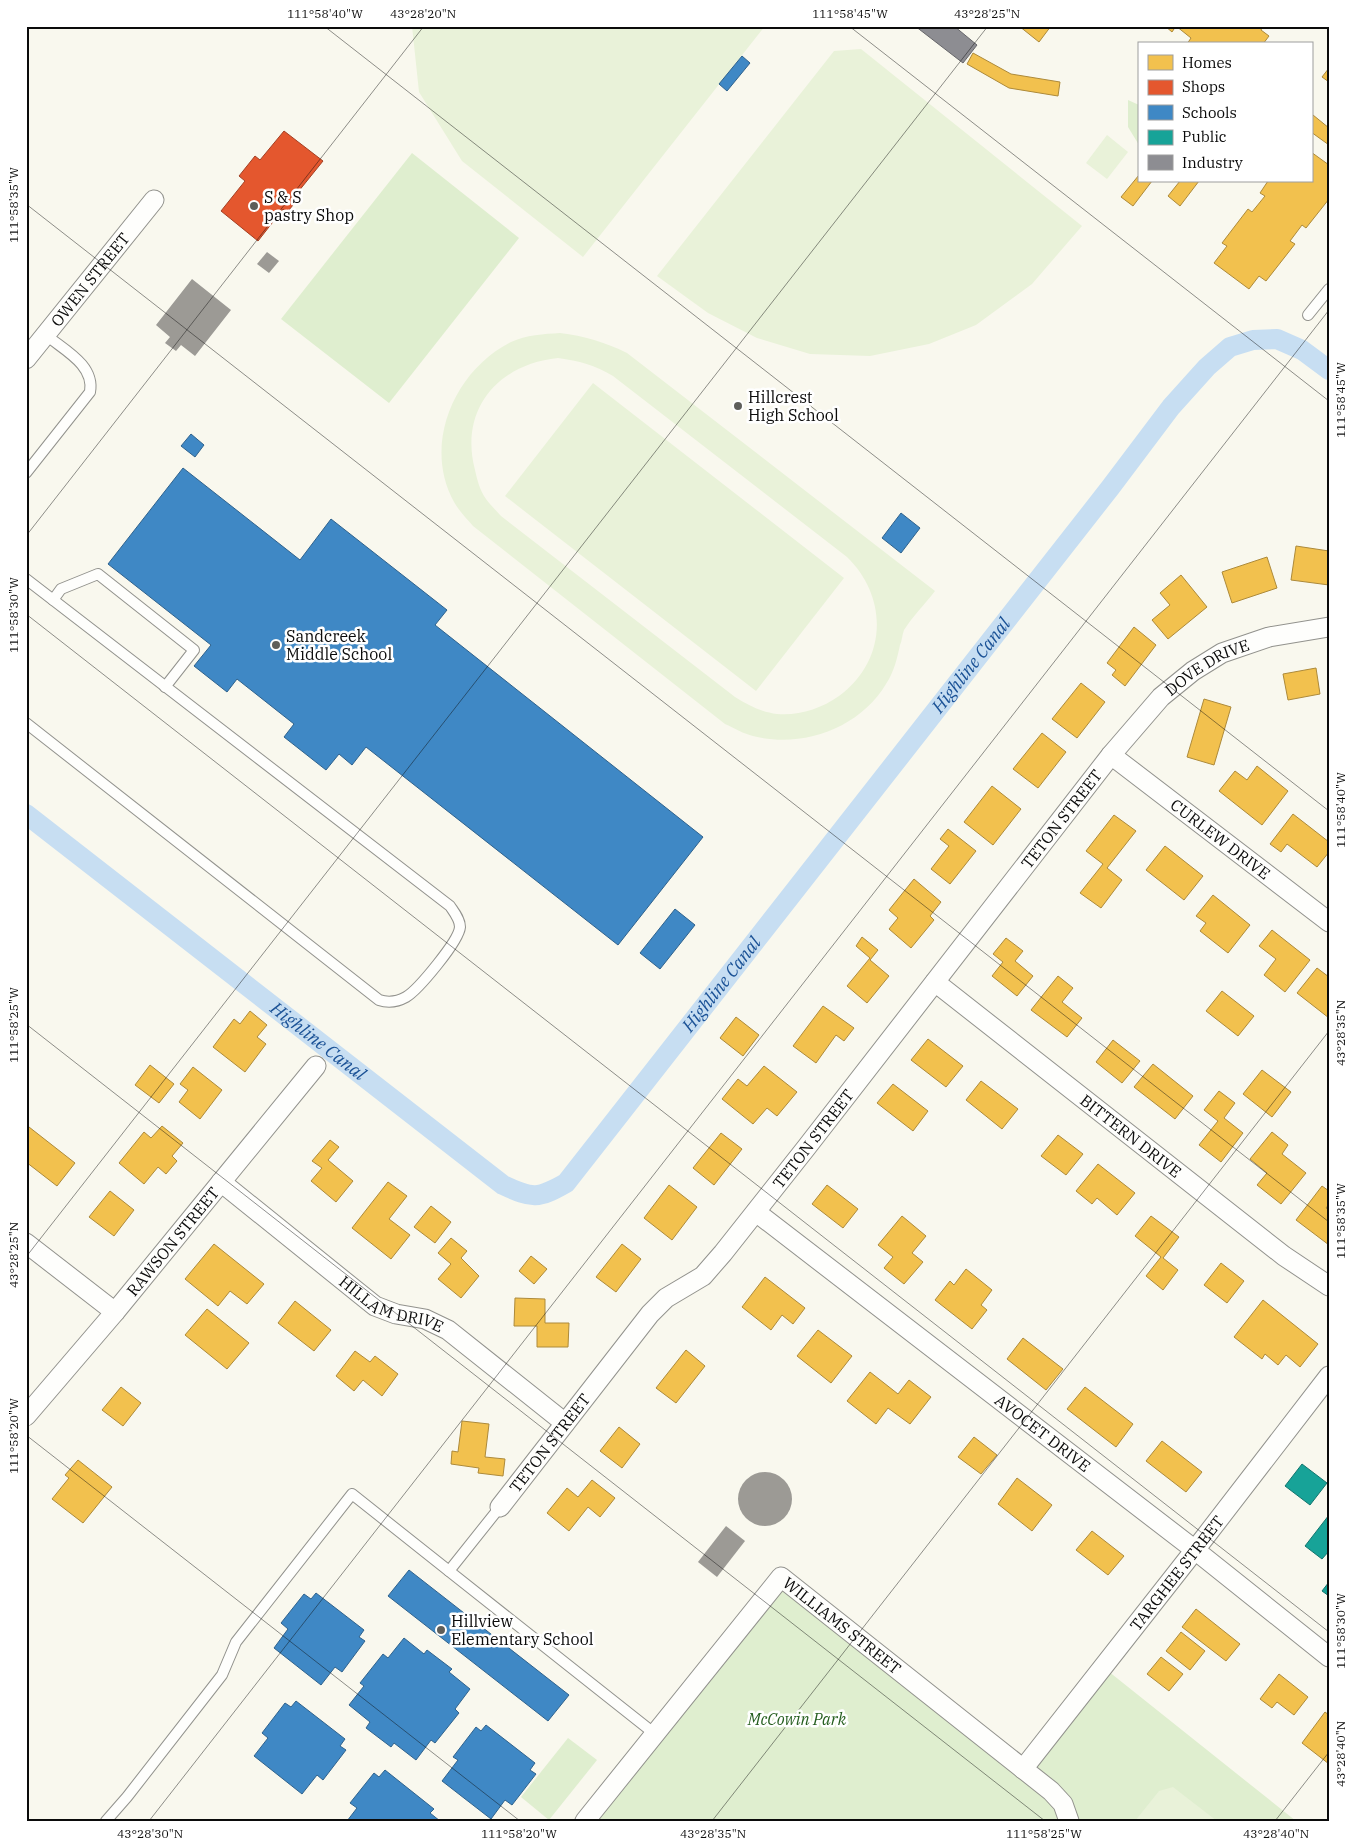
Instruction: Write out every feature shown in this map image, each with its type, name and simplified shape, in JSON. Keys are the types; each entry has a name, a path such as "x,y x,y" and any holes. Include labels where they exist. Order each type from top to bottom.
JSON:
{"street":[{"name":"OWEN STREET","path":"26,360 154,200"},
{"name":"DOVE DRIVE","path":"1111,755 1161,697 1193,671 1222,653 1269,636 1329,626"},
{"name":"CURLEW DRIVE","path":"1111,755 1329,922"},
{"name":"TETON STREET","path":"500,1507 650,1314 666,1298 703,1276 756,1212 1111,755"},
{"name":"BITTERN DRIVE","path":"935,982 1284,1256 1329,1286"},
{"name":"RAWSON STREET","path":"26,1416 316,1066"},
{"name":"HILLAM DRIVE","path":"221,1182 375,1306 396,1314 425,1319 448,1330 565,1423"},
{"name":"AVOCET DRIVE","path":"756,1212 1195,1550 1329,1657"},
{"path":"26,1243 114,1312"},
{"name":"TARGHEE STREET","path":"1022,1769 1195,1550 1329,1376"},
{"name":"WILLIAMS STREET","path":"586,1821 781,1577 1051,1791 1063,1804 1069,1821"}],"lane":[{"path":"1308,315 1329,289"},
{"path":"26,473 90,392 92,382 82,364 46,336"},
{"path":"53,600 61,589 98,574 194,650 165,687"},
{"path":"26,579 450,906 458,916 460,926 456,940 418,988 405,998 388,1003 380,1000 26,723"},
{"path":"106,1821 127,1797 222,1675 236,1642 352,1494 655,1734"},
{"path":"449,1571 500,1507"}],"green space":[{"path":"412,26 765,26 583,257 462,161 419,92"},
{"path":"861,49 1082,226 1032,284 976,325 929,344 870,356 810,354 757,338 708,313 657,276 834,51"},
{"path":"1128,100 1138,105 1138,143 1128,127"},
{"path":"1107,135 1128,152 1107,179 1086,163"},
{"path":"412,153 519,238 389,403 281,319"},
{"path":"560,333 586,338 627,353 935,591 904,630 895,665 889,679 875,699 861,713 828,731 810,737 791,740 753,736 725,724 473,526 461,512 454,502 445,480 442,456 443,433 450,411 460,390 474,371 491,355 511,342 529,336","holes":["558,358 593,366 613,376 847,557 861,573 870,591 876,610 877,629 874,647 866,665 855,682 839,696 817,708 793,714 771,713 745,703 501,516 488,501 478,481 472,448 473,428 478,410 488,394 501,380 517,370 537,362"]},
{"path":"593,383 844,578 756,691 505,496"},
{"name":"McCowin Park","path":"781,1577 1022,1768 1103,1667 1296,1821 585,1821"},
{"path":"568,1738 597,1760 549,1820 521,1797"},
{"path":"1173,1787 1217,1821 1135,1821 1159,1791"}],"building: Homes":[{"path":"1019,26 1051,26 1039,42"},
{"path":"1165,26 1176,26 1172,32"},
{"path":"1176,26 1263,26 1261,30 1269,36 1264,42 1188,42 1191,38"},
{"path":"973,53 1011,74 1060,82 1058,96 1009,88 967,64"},
{"path":"1329,68 1329,82 1322,77"},
{"path":"1313,115 1329,128 1329,145 1312,133"},
{"path":"1312,153 1329,165 1329,199 1306,228 1302,225 1290,241 1295,244 1266,281 1259,276 1249,289 1214,263 1227,246 1222,243 1248,209 1252,212 1265,196 1260,193 1267,182 1312,182"},
{"path":"1138,176 1138,182 1151,182 1133,206 1121,197"},
{"path":"1179,182 1198,182 1180,206 1168,196"},
{"path":"1296,546 1329,551 1329,585 1291,580"},
{"path":"1267,557 1277,588 1232,603 1222,572"},
{"path":"1181,575 1207,607 1168,639 1152,620 1170,605 1160,593"},
{"path":"1134,627 1156,645 1125,686 1112,675 1116,670 1107,663"},
{"path":"1316,668 1320,694 1288,700 1283,674"},
{"path":"1081,683 1105,702 1077,738 1052,719"},
{"path":"1204,699 1231,707 1214,765 1187,757"},
{"path":"1042,733 1066,752 1038,788 1013,769"},
{"path":"1257,766 1288,791 1262,825 1219,791 1235,771 1247,780"},
{"path":"992,786 1021,809 993,845 964,822"},
{"path":"1293,814 1329,842 1329,852 1317,867 1287,844 1281,852 1270,844"},
{"path":"1114,815 1136,831 1107,868 1122,880 1101,908 1080,893 1103,864 1086,851"},
{"path":"948,829 976,851 950,884 931,869 949,846 940,839"},
{"path":"1165,846 1203,876 1184,900 1146,870"},
{"path":"914,879 941,902 930,916 934,920 911,948 889,929 898,918 889,910"},
{"path":"1213,895 1250,925 1228,953 1200,931 1206,923 1196,916"},
{"path":"1272,930 1310,960 1285,992 1264,975 1276,959 1259,946"},
{"path":"862,937 878,950 870,960 889,976 867,1003 847,986 870,958 856,946"},
{"path":"1006,938 1023,951 1015,961 1033,976 1017,996 992,976 1003,962 993,954"},
{"path":"1317,968 1329,977 1329,1018 1297,993"},
{"path":"1058,976 1073,988 1062,1002 1082,1018 1067,1037 1031,1010"},
{"path":"1222,991 1254,1016 1238,1036 1206,1011"},
{"path":"823,1006 854,1028 844,1041 836,1035 816,1063 793,1046"},
{"path":"250,1011 267,1025 257,1037 266,1044 245,1072 213,1047 234,1019 240,1024"},
{"path":"736,1017 759,1035 743,1056 720,1038"},
{"path":"928,1039 963,1066 946,1087 911,1060"},
{"path":"1113,1040 1140,1061 1122,1083 1096,1062"},
{"path":"1153,1064 1193,1096 1175,1119 1134,1087"},
{"path":"150,1065 174,1084 159,1103 135,1085"},
{"path":"764,1066 797,1092 777,1116 767,1108 753,1124 722,1099 738,1079 747,1086"},
{"path":"193,1067 222,1090 200,1119 179,1102 188,1090 180,1084"},
{"path":"1262,1070 1291,1092 1272,1117 1243,1094"},
{"path":"981,1081 1018,1109 1002,1129 966,1100"},
{"path":"893,1084 928,1111 913,1131 877,1103"},
{"path":"1219,1091 1235,1103 1224,1118 1243,1133 1221,1162 1199,1145 1218,1121 1204,1110"},
{"path":"162,1126 183,1143 172,1156 177,1161 166,1174 158,1167 144,1184 119,1163 144,1132 151,1138"},
{"path":"29,1127 75,1163 57,1186 26,1162 26,1130"},
{"path":"1272,1132 1288,1145 1282,1154 1306,1173 1281,1204 1257,1185 1267,1173 1250,1159"},
{"path":"721,1133 742,1149 714,1185 693,1168"},
{"path":"1058,1135 1083,1154 1066,1175 1041,1156"},
{"path":"330,1140 339,1147 328,1160 353,1181 336,1202 311,1181 322,1168 312,1161"},
{"path":"1098,1164 1135,1193 1117,1215 1097,1198 1092,1204 1076,1191"},
{"path":"388,1182 407,1196 389,1219 410,1235 391,1259 352,1228"},
{"path":"669,1185 697,1207 672,1240 644,1218"},
{"path":"827,1185 858,1209 843,1228 812,1204"},
{"path":"1322,1186 1329,1191 1329,1204 1326,1208 1329,1210 1329,1245 1296,1220"},
{"path":"110,1191 134,1210 114,1236 89,1217"},
{"path":"431,1206 451,1222 435,1243 414,1227"},
{"path":"902,1216 926,1236 912,1253 923,1262 904,1284 884,1268 893,1257 878,1245"},
{"path":"1151,1216 1179,1237 1163,1258 1178,1270 1163,1290 1146,1276 1161,1257 1135,1236"},
{"path":"451,1238 467,1251 461,1258 479,1276 461,1298 438,1279 451,1264 438,1253"},
{"path":"214,1244 264,1284 247,1304 230,1291 218,1306 185,1279"},
{"path":"622,1244 641,1259 616,1292 596,1277"},
{"path":"531,1256 547,1269 534,1284 519,1271"},
{"path":"1221,1263 1244,1281 1227,1303 1204,1285"},
{"path":"966,1269 992,1290 981,1305 987,1310 972,1329 935,1300 950,1281 954,1285"},
{"path":"765,1277 805,1308 793,1324 782,1315 771,1330 742,1307"},
{"path":"515,1298 545,1299 545,1323 569,1323 568,1347 537,1347 537,1326 514,1326"},
{"path":"1263,1300 1318,1344 1300,1367 1286,1355 1278,1365 1265,1354 1262,1359 1234,1337"},
{"path":"295,1301 331,1330 314,1351 278,1323"},
{"path":"207,1309 249,1343 227,1369 185,1335"},
{"path":"818,1330 852,1356 831,1383 797,1356"},
{"path":"1023,1338 1063,1369 1046,1390 1007,1359"},
{"path":"686,1350 705,1366 676,1403 656,1388"},
{"path":"355,1351 370,1362 375,1356 398,1374 382,1396 363,1380 354,1391 336,1376"},
{"path":"870,1372 898,1394 909,1380 931,1397 910,1424 888,1408 876,1424 847,1401"},
{"path":"121,1387 141,1403 123,1426 102,1410"},
{"path":"1085,1387 1133,1424 1116,1447 1067,1409"},
{"path":"462,1421 489,1424 485,1457 505,1459 503,1476 478,1473 479,1468 451,1464 452,1451 458,1452"},
{"path":"619,1427 640,1444 622,1468 600,1451"},
{"path":"974,1437 997,1455 981,1474 958,1457"},
{"path":"1162,1441 1202,1472 1186,1492 1146,1461"},
{"path":"78,1460 112,1487 83,1523 52,1499 69,1478 65,1475"},
{"path":"1017,1478 1052,1505 1032,1531 998,1504"},
{"path":"592,1480 615,1498 600,1517 588,1507 569,1531 547,1513 567,1488 578,1497"},
{"path":"1092,1531 1124,1556 1108,1575 1076,1550"},
{"path":"1196,1609 1240,1644 1226,1661 1182,1627"},
{"path":"1181,1632 1205,1651 1190,1670 1166,1651"},
{"path":"1161,1657 1183,1674 1169,1691 1147,1674"},
{"path":"1279,1674 1308,1697 1294,1715 1277,1702 1272,1708 1260,1699"},
{"path":"1325,1712 1329,1715 1329,1764 1302,1743"}],"building: Shops":[{"path":"284,131 323,161 298,192 301,194 287,213 283,209 258,241 221,211 245,181 239,176 255,156 260,160"}],"building: Schools":[{"path":"742,56 750,63 727,91 719,84"},
{"path":"191,434 204,445 195,457 181,446"},
{"path":"183,468 300,560 331,519 447,610 435,625 703,837 618,945 366,747 352,765 339,754 326,770 284,737 294,724 237,679 227,692 194,666 211,645 108,564"},
{"path":"901,513 920,528 901,553 882,538"},
{"path":"675,909 695,925 660,969 640,953"},
{"path":"409,1570 569,1695 548,1721 388,1596"},
{"path":"316,1593 364,1630 359,1637 365,1641 342,1672 335,1667 321,1685 274,1648 288,1629 281,1623 304,1594 311,1599"},
{"path":"404,1638 424,1654 427,1650 452,1669 449,1672 470,1689 455,1709 459,1713 435,1743 431,1740 416,1760 394,1743 391,1747 366,1728 370,1722 349,1705 364,1686 360,1683 383,1654 388,1658"},
{"path":"296,1701 345,1739 340,1746 346,1750 323,1780 317,1775 302,1794 254,1756 268,1738 262,1733 285,1703 291,1707"},
{"path":"486,1725 535,1763 530,1770 536,1774 512,1805 505,1800 491,1819 442,1781 458,1760 453,1757 476,1727 481,1731"},
{"path":"385,1770 434,1809 430,1813 440,1821 347,1821 357,1808 350,1803 374,1773 379,1777"}],"building: Public":[{"path":"1302,1464 1327,1483 1310,1505 1285,1486"},
{"path":"1329,1515 1329,1551 1322,1559 1305,1546"},
{"path":"1329,1582 1329,1596 1322,1591"}],"building: Industry":[{"path":"915,26 954,26 977,45 963,63"}],"building: Other":[{"path":"267,252 279,261 269,273 257,264"},
{"path":"192,279 231,310 195,356 181,345 176,351 165,343 170,337 156,325"},
{"path":"760,1472 770,1472 780,1476 788,1484 792,1499 788,1514 780,1522 770,1526 760,1526 750,1522 742,1514 738,1504 738,1494 742,1484 750,1476"},
{"path":"726,1526 745,1541 717,1577 698,1562"}],"waterway":[{"name":"Highline Canal","path":"26,814 503,1185 529,1195 549,1192 566,1183 1110,488 1171,407 1207,367 1230,347 1253,340 1277,339 1302,350 1329,370"}],"place":[{"name":"S & S pastry Shop","path":"254,206"},
{"name":"Hillcrest High School","path":"738,406"},
{"name":"Sandcreek Middle School","path":"276,645"},
{"name":"Hillview Elementary School","path":"441,1630"}]}
